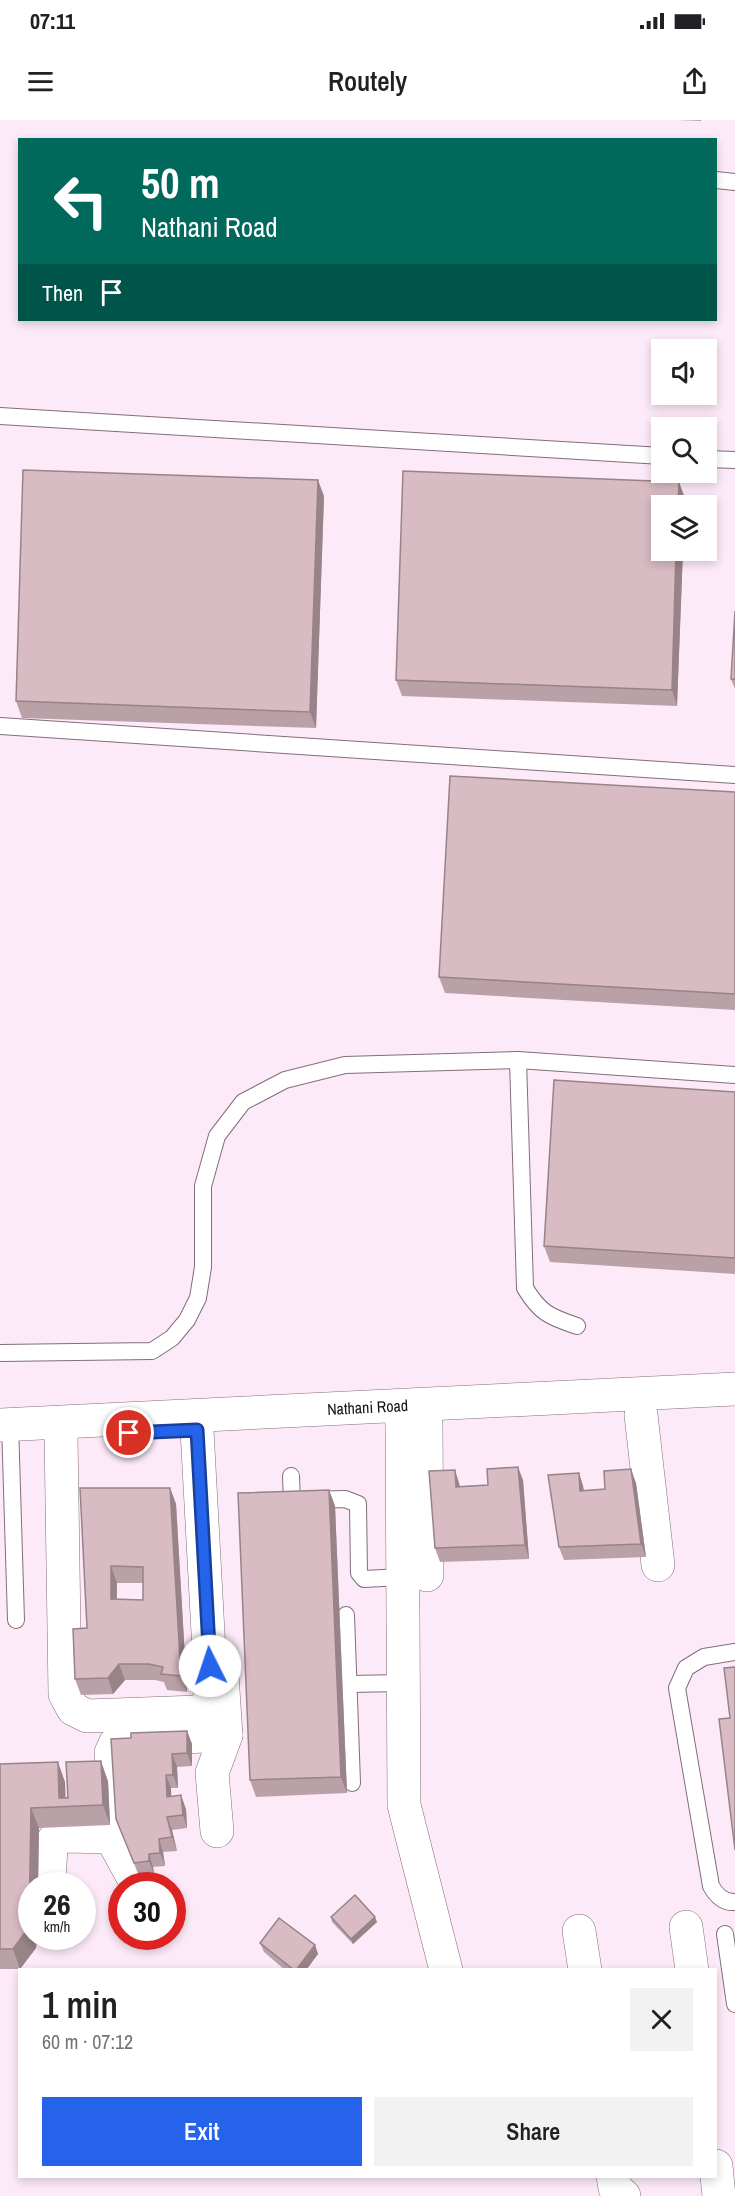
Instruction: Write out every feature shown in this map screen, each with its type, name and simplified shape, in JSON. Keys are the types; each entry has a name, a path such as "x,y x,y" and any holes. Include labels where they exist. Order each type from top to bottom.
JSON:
{"street":[{"name":"Nathani Road","path":"653,1407 735,1389"},
{"name":"Nathani Road","path":"5,1432 653,1407 735,1412"},
{"path":"653,1407 658,1565"},
{"name":"Nathani Road","path":"5,1432 61,1435 203,1430 413,1415"},
{"path":"413,1415 424,1575 403,1683 404,1805 445,1968"},
{"path":"61,1435 65,1694 73,1709 87,1716 198,1712 209,1704 211,1688 203,1430"},
{"path":"203,1430 226,1735 213,1773 218,1831"},
{"path":"130,1872 116,1846 111,1753 115,1744 120,1740 226,1735"},
{"path":"50,1872 51,1844 55,1838 62,1836 115,1837"},
{"path":"686,1927 692,1968"},
{"path":"579,1931 585,1968"},
{"path":"717,2176 719,2196"},
{"path":"613,2178 615,2188 624,2196"}],"lane":[{"path":"717,180 735,182"},
{"path":"0,416 651,455"},
{"path":"717,459 735,460"},
{"path":"0,726 735,775"},
{"path":"0,1353 152,1351 172,1338 187,1320 198,1298 203,1268 203,1186 217,1136 243,1101 285,1080 345,1065 518,1060 735,1075"},
{"path":"518,1060 525,1288 535,1305 550,1317 577,1326"},
{"path":"5,1432 16,1620"},
{"path":"291,1476 292,1501"},
{"path":"273,1501 345,1498 358,1504 359,1573 364,1579 424,1575"},
{"path":"346,1616 352,1783"},
{"path":"735,1653 704,1657 686,1668 677,1688 711,1886 716,1896 729,1902 735,1902"},
{"path":"349,1684 403,1683"},
{"path":"725,1934 733,1976 735,2004"}],"building":[{"path":"23,470 318,480 310,712 16,701"},
{"path":"403,471 679,483 678,495 651,495 651,561 676,561 672,690 396,680"},
{"path":"735,611 735,679 731,679"},
{"path":"450,776 735,792 735,994 439,977"},
{"path":"554,1080 735,1092 735,1258 544,1246"},
{"path":"518,1467 525,1545 435,1548 429,1471 455,1470 456,1487 488,1485 487,1469"},
{"path":"631,1469 641,1544 559,1547 548,1475 579,1473 580,1491 605,1489 604,1471"},
{"path":"80,1488 170,1488 181,1676 161,1674 163,1667 149,1664 119,1664 108,1678 75,1679 73,1629 87,1628","holes":["111,1566 143,1567 143,1600 111,1599"]},
{"path":"329,1490 341,1777 250,1780 238,1493"},
{"path":"735,1667 735,1850 719,1719 730,1718 724,1668"},
{"path":"187,1731 187,1753 172,1754 173,1775 166,1775 167,1797 181,1795 183,1815 167,1817 172,1837 159,1839 160,1853 149,1854 149,1861 134,1863 116,1819 111,1739 131,1738 131,1733"},
{"path":"101,1761 103,1805 31,1808 30,1872 18,1872 18,1942 13,1949 0,1949 0,1764 58,1762 59,1798 68,1798 66,1762"},
{"path":"355,1895 375,1917 351,1939 331,1917"},
{"path":"279,1918 315,1945 298,1968 291,1968 260,1943"}],"route":[{"path":"129,1433 197,1430 210,1666"}]}
